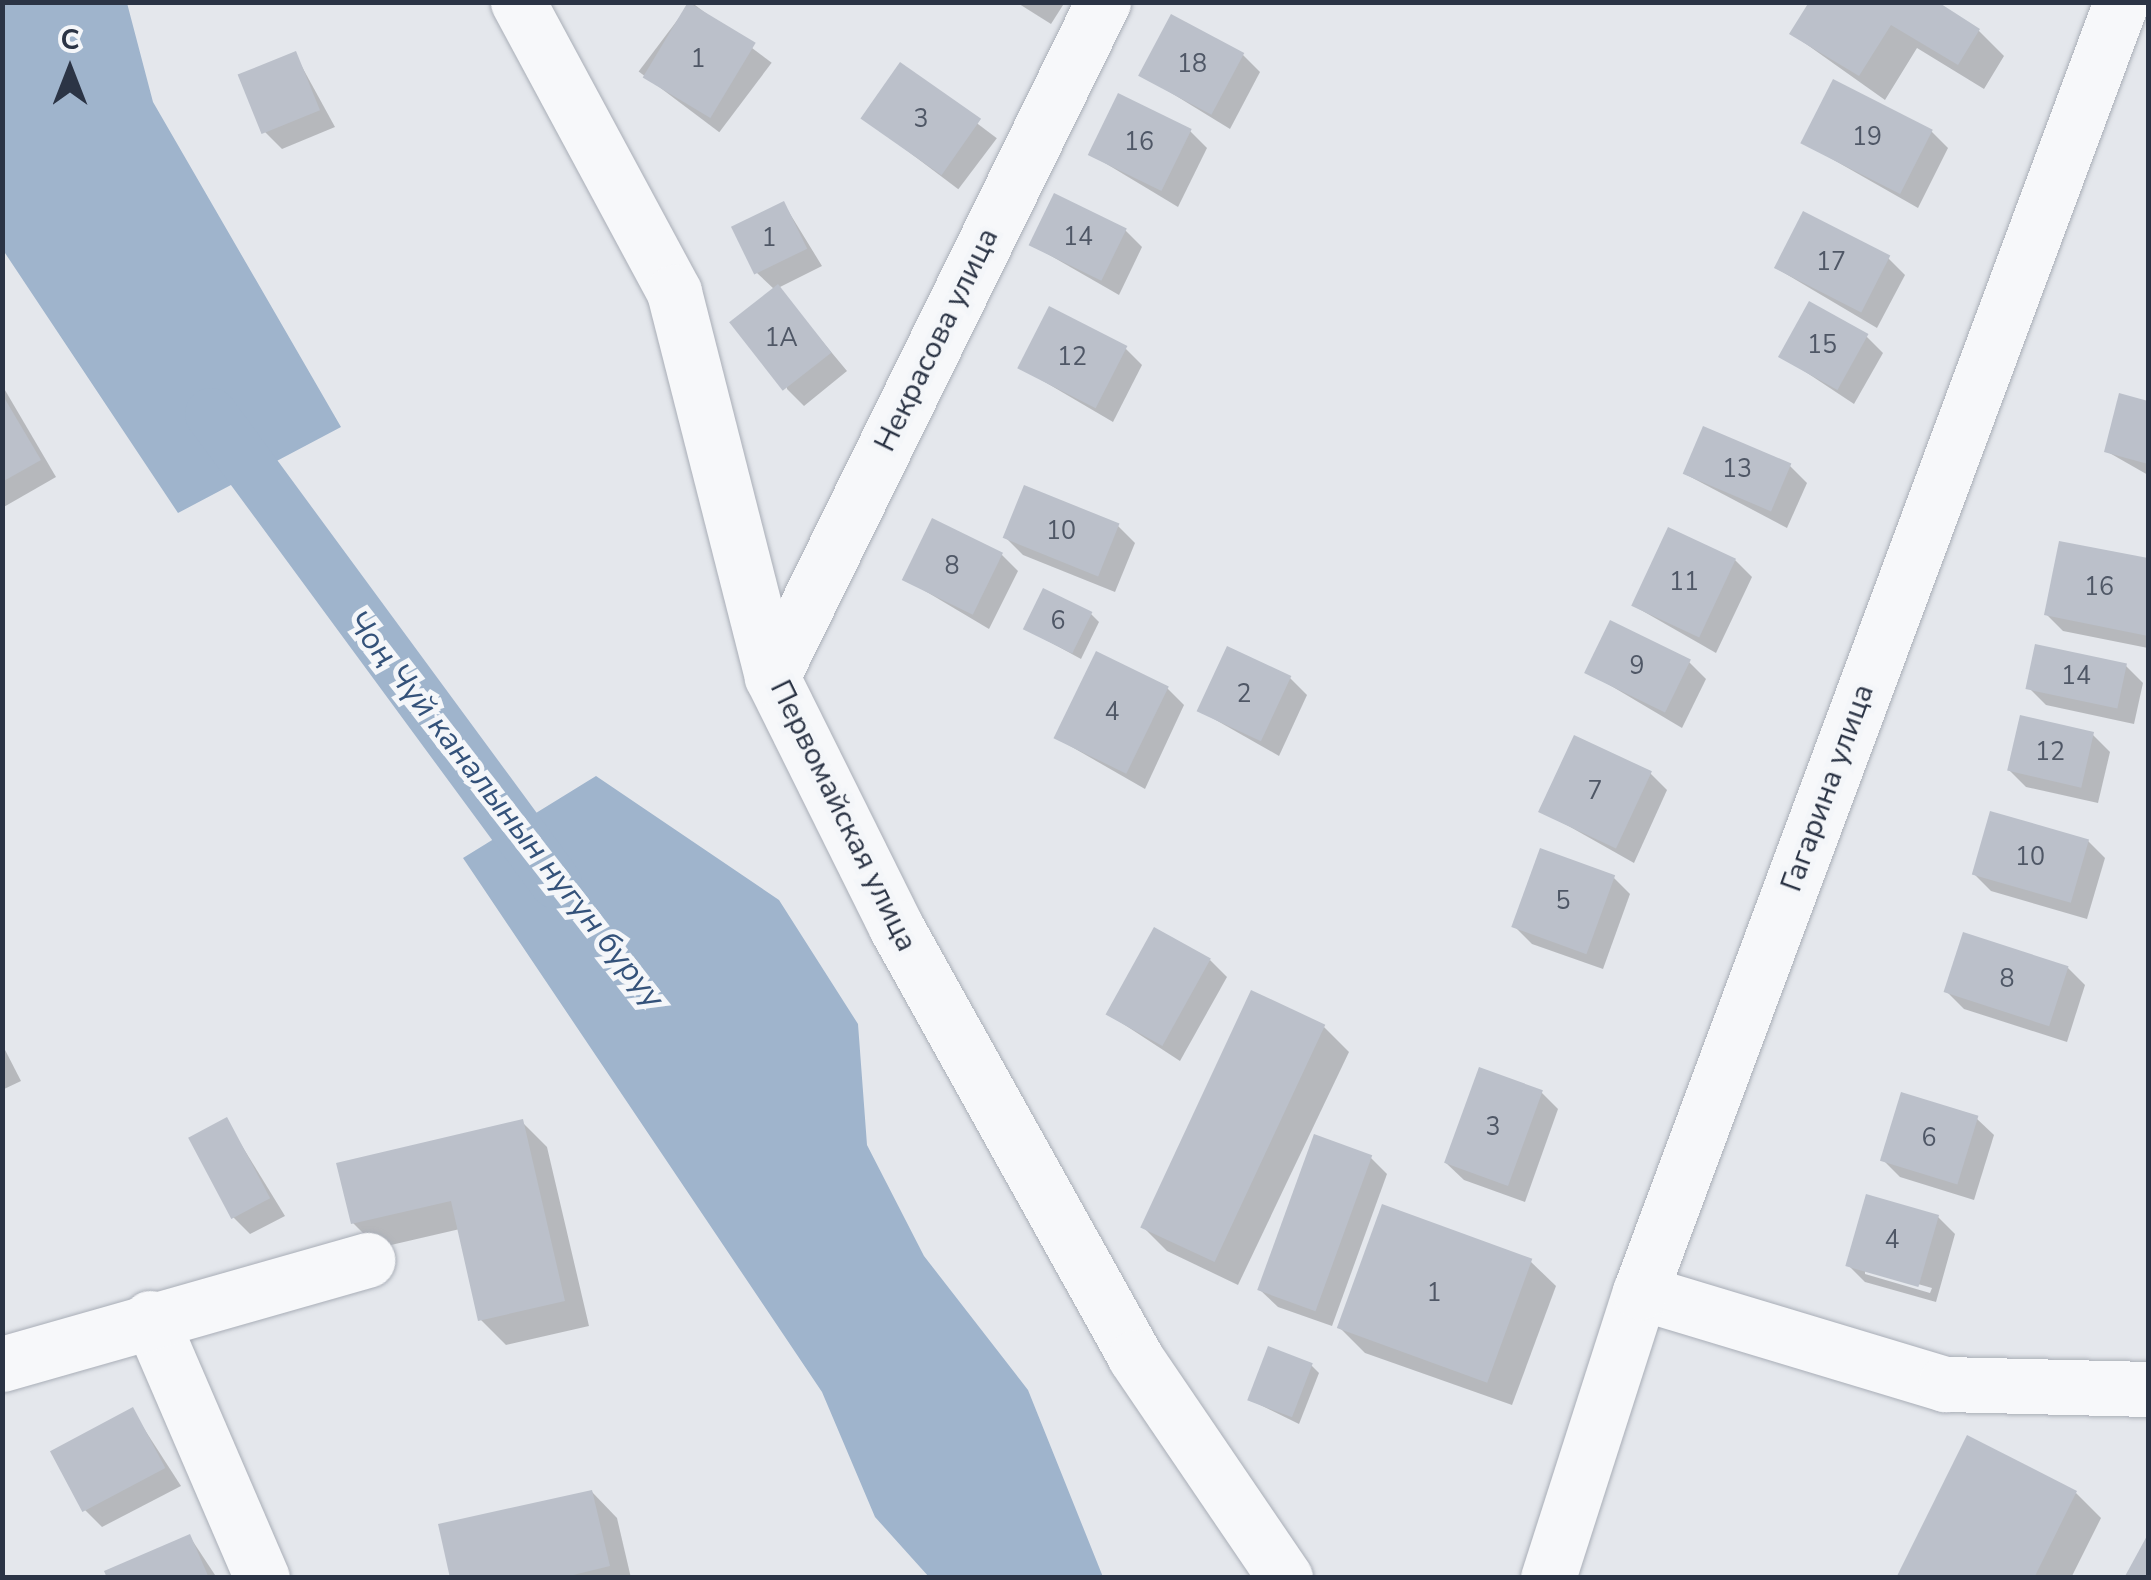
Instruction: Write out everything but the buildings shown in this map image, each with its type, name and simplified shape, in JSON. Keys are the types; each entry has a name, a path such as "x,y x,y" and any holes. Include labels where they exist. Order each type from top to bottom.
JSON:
{"street":[{"name":"Первомайская улица","path":"518,2 674,292 772,677 896,928 1126,1340 1284,1578"},
{"name":"Некрасова улица","path":"772,677 1103,2"},
{"name":"Гагарина улица","path":"1548,1578 1640,1292 2122,2"},
{"path":"2,1364 150,1318 368,1260"},
{"path":"1640,1292 1944,1384 2148,1389"},
{"path":"150,1318 262,1578"}],"water":[{"path":"2,3 127,3 153,102 341,427 178,513 3,250"},
{"path":"596,776 779,900 858,1024 867,1145 924,1256 1028,1390 1103,1577 929,1577 875,1517 822,1392 463,858"}],"waterway":[{"name":"Чоң Чүй каналынын нугун буруу","path":"211,414 556,883"}]}
